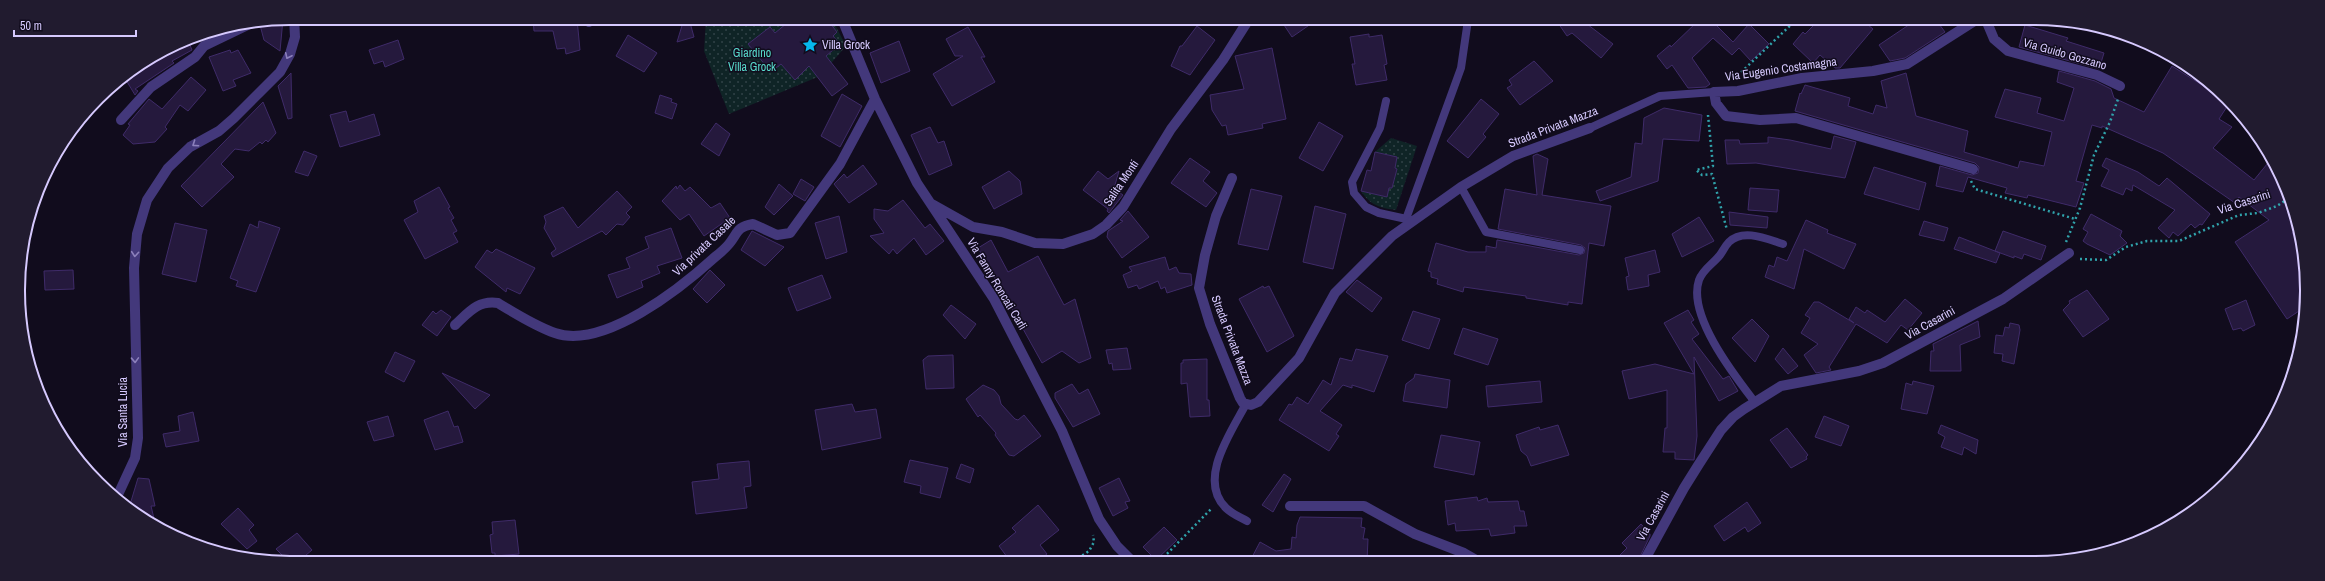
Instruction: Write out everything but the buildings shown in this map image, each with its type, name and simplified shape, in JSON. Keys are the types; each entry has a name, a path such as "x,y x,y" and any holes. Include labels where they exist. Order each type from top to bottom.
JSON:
{"street":[{"name":"Via Santa Lucia","path":"119,493 135,458 138,438 134,321 134,268 137,234 148,200 168,168 190,147 219,131 280,72 290,54 295,37 294,25"},
{"name":"Via Fanny Roncati Carli","path":"844,25 875,99 917,183 994,299 1062,431 1100,518 1117,546 1127,556"},
{"name":"Salita Monti","path":"930,204 972,227 1002,232 1035,243 1063,244 1093,234 1106,225 1123,206 1171,129 1245,25"},
{"name":"Via Eugenio Costamagna","path":"1716,104 1718,91 1738,91 1802,78 1873,71 1906,64 1952,38 1969,25"},
{"name":"Via Guido Gozzano","path":"1988,25 1994,39 2008,51 2097,75 2120,86"},
{"path":"121,120 151,87 195,57 204,46 236,31"},
{"name":"Via privata Casale","path":"455,325 474,307 488,302 498,303 556,333 568,335 603,330 636,316 690,280 728,245 736,231 742,227 753,224 777,235 790,233 840,164 875,99"},
{"path":"1716,104 1726,116 1760,120 1796,118 1973,169"},
{"name":"Strada Privata Mazza","path":"1232,178 1216,216 1205,255 1199,288 1210,324 1240,398 1246,404 1251,405 1258,402 1299,358 1335,292 1410,220 1513,156 1590,128"},
{"name":"Via Casarini","path":"1647,556 1684,488 1722,430 1733,417 1754,401 1781,386 1791,383 1859,371 1883,363 2003,299 2069,253"},
{"path":"1290,506 1364,506 1415,534 1469,556"}],"lane":[{"path":"1386,101 1376,139 1352,182 1354,193 1366,207 1379,213 1410,220 1461,68 1467,25"},
{"name":"Strada Privata Mazza","path":"1590,128 1660,96 1718,91"},
{"path":"1461,187 1486,232 1580,250"},
{"path":"1754,401 1713,338 1698,302 1698,284 1703,272 1720,255 1729,242 1742,235 1757,236 1783,244"},
{"path":"1246,404 1218,460 1214,478 1215,488 1220,500 1227,509 1247,521"}],"path":[{"path":"1718,91 1791,25"},
{"path":"2069,253 2065,242 2075,219 2094,155 2113,116 2120,86"},
{"path":"1716,104 1708,112 1713,166 1696,170 1702,175 1712,174 1728,234 1742,235"},
{"path":"1973,169 1971,181 1976,189 2075,219"},
{"name":"Via Casarini","path":"2069,253 2082,260 2106,260 2133,244 2147,241 2179,241 2239,216 2258,213 2285,202"},
{"path":"1165,556 1220,500"},
{"path":"1082,556 1089,551"}],"green space":[{"name":"Giardino Villa Grock","path":"706,25 835,25 846,46 820,76 729,114 704,51"},
{"path":"1391,138 1417,146 1396,210 1372,203 1361,191 1386,197 1389,188 1392,188 1397,169 1395,168 1397,157 1375,152"}],"place":[{"name":"Villa Grock","path":"810,45"}]}
